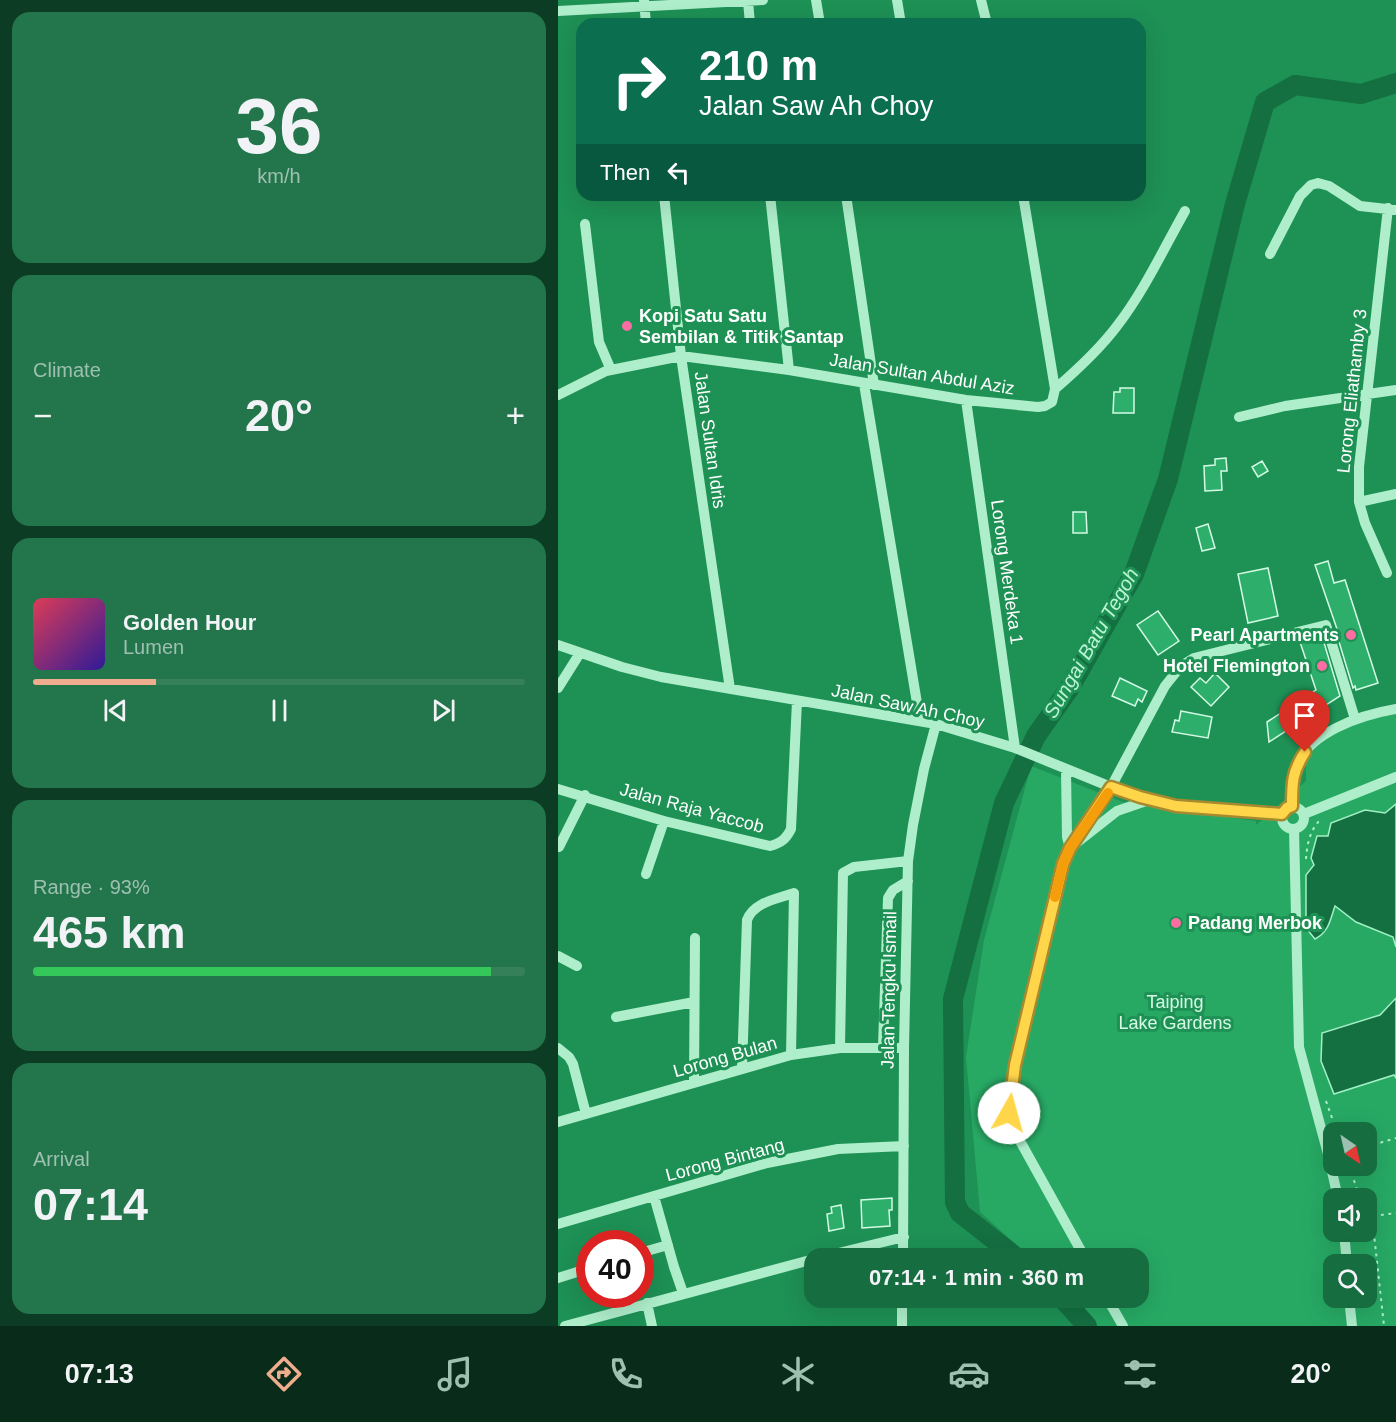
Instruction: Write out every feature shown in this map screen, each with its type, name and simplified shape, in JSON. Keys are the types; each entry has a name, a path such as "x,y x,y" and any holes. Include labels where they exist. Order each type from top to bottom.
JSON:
{"street":[{"path":"558,11 644,3 763,0"},
{"path":"816,0 819,18"},
{"path":"897,0 900,18"},
{"path":"981,0 986,18"},
{"path":"748,1 749,18"},
{"path":"644,3 645,18"},
{"path":"1270,254 1300,196 1311,185 1318,183 1329,186 1360,206 1392,209"},
{"name":"Jalan Sultan Idris","path":"665,201 681,356 730,689"},
{"path":"771,201 789,370"},
{"path":"847,201 869,384 920,721"},
{"path":"1024,201 1055,389"},
{"name":"Lorong Eliathamby 3","path":"1387,573 1365,523 1359,502 1359,467 1392,209"},
{"path":"1055,389 1083,365 1117,326 1140,292 1185,211"},
{"path":"585,224 599,342 612,370"},
{"name":"Jalan Sultan Abdul Aziz","path":"558,395 612,370 681,356 789,370 966,400 1038,407 1052,402 1055,389"},
{"path":"1239,417 1284,406 1396,390"},
{"name":"Lorong Merdeka 1","path":"966,400 1018,750"},
{"path":"1359,502 1396,494"},
{"path":"1080,1248 1016,1132 1009,1113 1015,1065 1063,864 1070,848 1111,787 1165,686 1181,666 1194,658 1326,625 1355,719"},
{"name":"Jalan Saw Ah Choy","path":"558,645 661,677 936,724 984,737 1149,800 1176,806 1282,814"},
{"path":"558,688 580,653"},
{"name":"Jalan Raja Yaccob","path":"558,789 585,795 664,821 770,846 780,844 791,829 797,701"},
{"path":"1292,806 1292,782 1295,768 1305,752 1321,738 1355,719 1396,710"},
{"name":"Jalan Tengku Ismail","path":"903,1248 908,861 924,769 936,724"},
{"path":"1066,770 1067,837 1070,848"},
{"path":"1304,814 1396,777"},
{"path":"558,847 585,795"},
{"path":"1070,848 1117,811 1149,800"},
{"path":"1292,806 1298,807 1304,814 1303,824 1294,829 1284,825 1282,814 1292,806"},
{"path":"646,874 664,821"},
{"path":"1294,829 1299,1047 1336,1188"},
{"path":"840,1048 843,873 854,867 908,861"},
{"path":"883,1047 888,898 893,890 908,881"},
{"path":"742,1068 747,920 749,914 759,905 794,893 791,1055"},
{"path":"694,1082 695,938"},
{"path":"558,956 577,966"},
{"path":"616,1017 694,1002"},
{"path":"558,1048 569,1057 573,1064 586,1114"},
{"name":"Lorong Bulan","path":"558,1122 791,1055 840,1048 904,1048"},
{"name":"Lorong Bintang","path":"558,1224 767,1163 838,1149 904,1146"},
{"path":"654,1196 683,1293"},
{"path":"860,1248 903,1237"},
{"path":"654,1250 668,1245"},
{"path":"654,1301 804,1262"},
{"path":"558,1278 576,1272"},
{"path":"565,1326 629,1308"},
{"path":"648,1308 652,1326"},
{"path":"902,1308 902,1326"},
{"path":"1113,1308 1123,1326"},
{"path":"1350,1308 1352,1326"}],"path":[{"path":"1306,867 1311,834 1323,818"},
{"path":"1325,1099 1333,1122"},
{"path":"1377,1144 1396,1138"},
{"path":"1377,1216 1396,1213"},
{"path":"1375,1242 1384,1326"}],"green space":[{"name":"Taiping Lake Gardens","path":"1396,714 1396,1326 1096,1326 1082,1308 1149,1308 1149,1248 1020,1248 980,1212 966,1057 984,940 1031,766 1123,802 1256,821 1256,825 1306,781 1308,757 1315,747 1335,732 1359,723"}],"shaded area":[{"path":"1396,804 1396,947 1393,937 1356,922 1335,906 1326,929 1315,939 1306,928 1306,875 1314,865 1311,858 1317,836 1328,836 1331,823 1365,810 1385,813"},
{"path":"1396,998 1396,1078 1394,1075 1334,1094 1321,1061 1322,1033 1380,1015"}],"building":[{"path":"1120,388 1134,388 1134,413 1113,413 1114,392 1120,392"},
{"path":"1226,458 1227,471 1221,471 1222,490 1205,491 1204,466 1215,465 1215,459"},
{"path":"1262,461 1268,471 1258,477 1252,467"},
{"path":"1073,512 1086,512 1087,533 1073,533"},
{"path":"1208,524 1215,548 1202,551 1196,528"},
{"name":"Pearl Apartments","path":"1328,561 1334,583 1345,580 1378,683 1356,690 1355,686 1353,688 1337,629 1315,565"},
{"path":"1268,568 1278,616 1248,623 1238,574"},
{"path":"1158,611 1179,641 1158,655 1137,625"},
{"name":"Hotel Flemington","path":"1322,636 1340,696 1269,742 1267,722 1316,690 1300,642"},
{"path":"1215,673 1229,687 1211,706 1191,687 1200,678 1206,683"},
{"path":"1120,678 1147,691 1142,702 1138,699 1135,706 1112,696"},
{"path":"1181,711 1212,717 1208,738 1172,732 1175,720 1179,721"},
{"path":"892,1198 892,1210 889,1210 890,1226 862,1228 861,1200"},
{"path":"841,1205 844,1228 829,1231 827,1214 832,1213 831,1207"}],"waterway":[{"name":"Sungai Batu Tegoh","path":"1004,1248 960,1213 955,1202 953,999 1004,803 1036,736 1069,689 1134,574 1168,479 1235,204 1265,102 1295,85 1361,94 1396,83"},
{"name":"Sungai Batu Tegoh","path":"1071,1308 1087,1326"}],"slow traffic":[{"path":"1055,897 1066,855 1108,793"}],"place":[{"name":"Kopi Satu Satu Sembilan & Titik Santap","path":"627,326"},
{"name":"Pearl Apartments","path":"1351,635"},
{"name":"Hotel Flemington","path":"1322,666"},
{"name":"Padang Merbok","path":"1176,923"}],"route":[{"path":"1009,1113 1015,1065 1063,864 1070,848 1111,787 1176,806 1282,814 1292,806 1292,782 1295,768 1305,752"}]}
